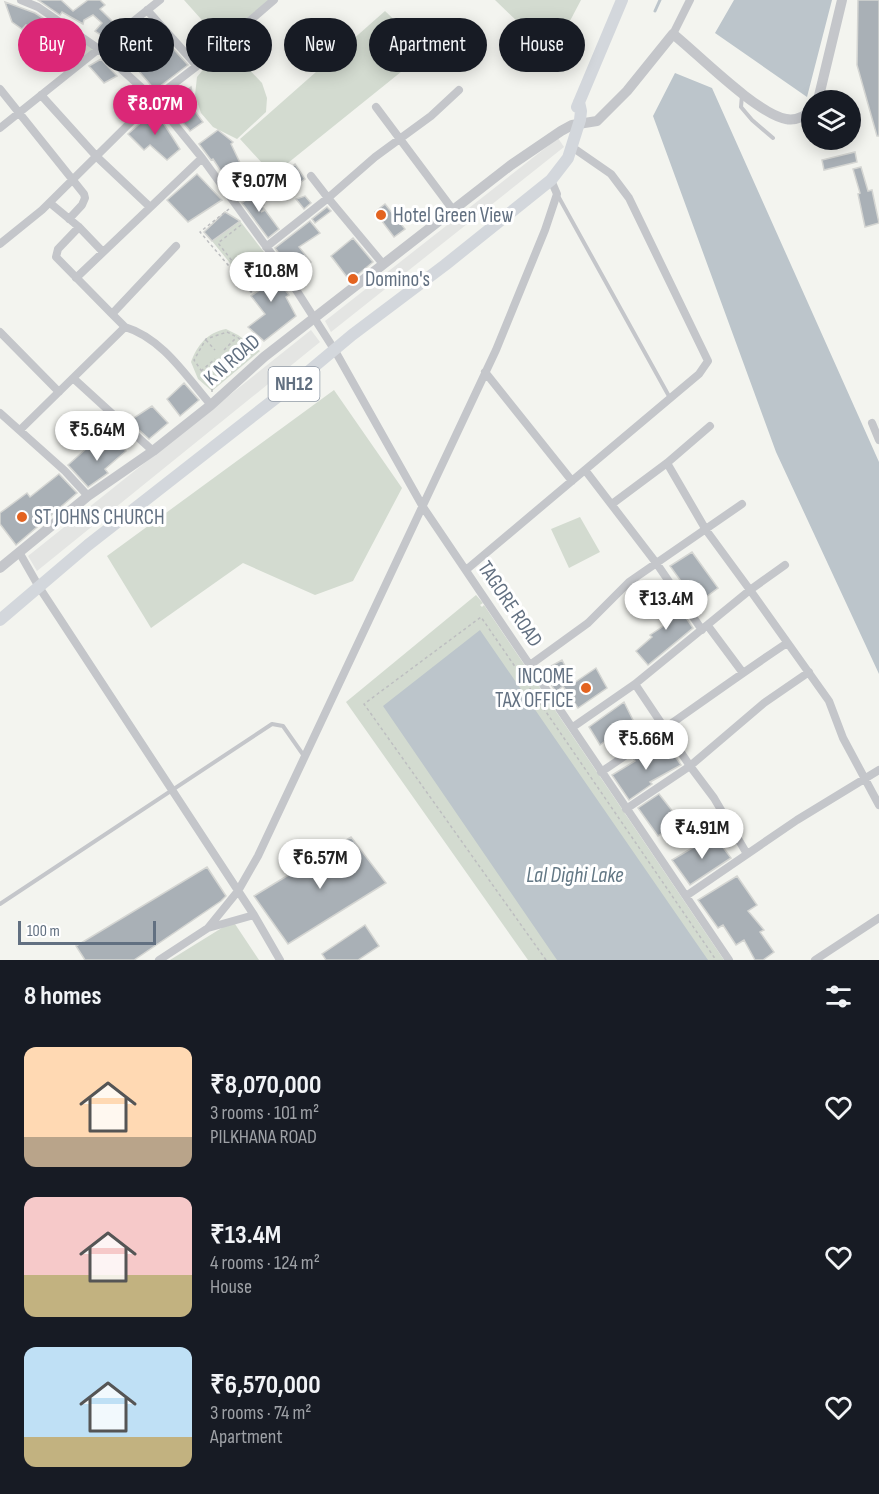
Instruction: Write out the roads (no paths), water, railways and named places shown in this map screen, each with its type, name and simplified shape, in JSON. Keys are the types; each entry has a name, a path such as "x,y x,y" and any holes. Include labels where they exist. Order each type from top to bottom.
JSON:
{"main road":[{"name":"NH12","path":"0,620 73,557 551,180 563,166 581,111 579,102 622,0"}],"street":[{"name":"TAGORE ROAD","path":"21,0 48,13 98,48"},
{"path":"137,18 160,0"},
{"path":"253,18 274,0"},
{"path":"690,0 673,33 768,112 790,120 801,117"},
{"path":"820,90 842,0"},
{"path":"147,10 186,54"},
{"name":"K N ROAD","path":"0,568 88,496 153,451 211,405 264,357 511,165 576,124 597,121 627,91 673,33"},
{"path":"0,128 98,50"},
{"name":"TAGORE ROAD","path":"124,72 154,99 202,159 284,272 334,349 423,507 729,960"},
{"path":"0,244 50,203 154,99 189,72"},
{"path":"0,89 85,198 82,205 69,219"},
{"path":"266,247 375,157 431,116 459,90"},
{"path":"41,95 97,157 150,207"},
{"path":"376,107 453,210"},
{"path":"466,570 699,374 708,361 629,198 611,174 572,143"},
{"path":"76,278 202,159"},
{"path":"311,176 383,264"},
{"path":"208,928 238,891 258,856 496,350 557,194 551,180"},
{"path":"50,203 79,227 103,252"},
{"path":"79,227 58,249 57,259 124,327 138,331 172,359 211,405"},
{"path":"112,314 176,246"},
{"path":"20,430 124,327"},
{"path":"0,332 59,392"},
{"path":"485,372 572,481"},
{"path":"73,378 153,451"},
{"path":"0,413 65,471 88,496"},
{"path":"872,423 879,440"},
{"path":"612,504 667,463 710,426"},
{"path":"667,463 706,530 829,701 843,738 879,805"},
{"path":"585,470 705,628 743,673"},
{"path":"530,665 572,635 629,582 742,504"},
{"path":"19,552 39,587 254,915 280,960"},
{"path":"573,728 635,684 750,590 786,565"},
{"path":"601,772 787,643"},
{"path":"626,808 690,765 764,703 809,672"},
{"path":"635,684 714,798 747,854"},
{"path":"686,896 747,854 879,770"},
{"path":"159,960 208,928 254,915"},
{"path":"815,960 879,918"}],"lane":[{"path":"743,93 741,107 772,138"},
{"path":"557,194 670,398"},
{"path":"0,904 272,724 283,726 304,757"}],"water":[{"path":"734,0 832,0 809,90 801,90 801,93 715,33"},
{"path":"675,73 712,88 879,462 879,674 776,452 653,116"},
{"name":"Lal Dighi Lake","path":"480,630 708,960 557,960 383,706"}],"waterway":[{"path":"655,11 660,0"}],"place":[{"name":"Hotel Green View","path":"381,215"},
{"name":"Domino's","path":"353,279"},
{"name":"ST JOHNS CHURCH","path":"22,517"},
{"name":"INCOME TAX OFFICE","path":"586,688"}]}
